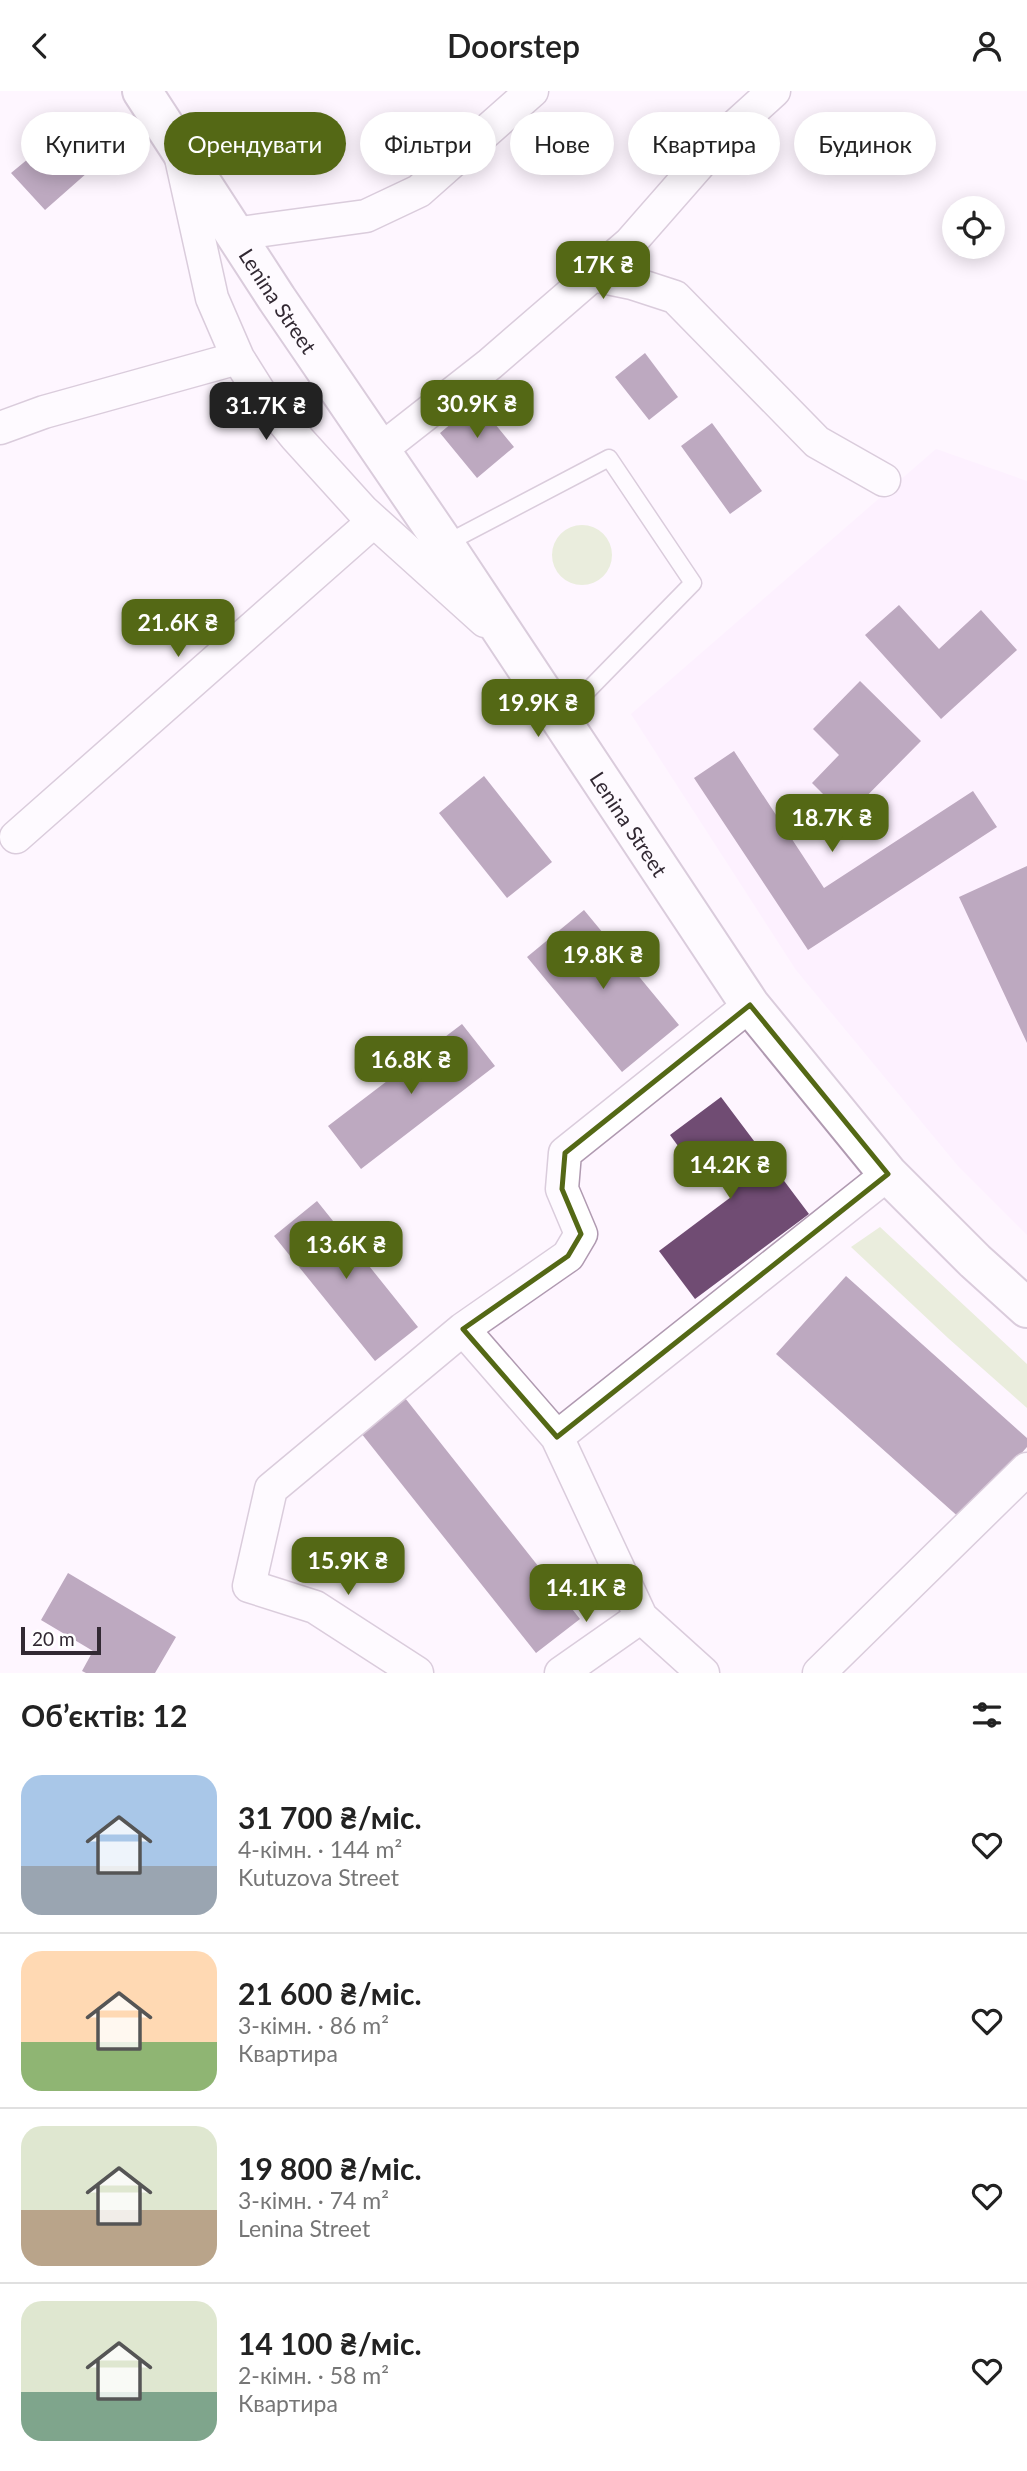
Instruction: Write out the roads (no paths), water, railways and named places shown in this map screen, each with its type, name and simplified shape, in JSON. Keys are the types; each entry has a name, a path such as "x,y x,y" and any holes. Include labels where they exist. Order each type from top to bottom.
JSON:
{"main road":[{"name":"Lenina Street","path":"142,91 164,125"},
{"name":"Lenina Street","path":"196,175 750,1005 887,1174 1027,1308"}],"street":[{"path":"234,234 366,216 419,191 532,91"},
{"path":"379,451 490,364 630,243 722,138 774,91"},
{"path":"184,175 212,299 238,358 260,393 295,436 374,521 509,643"},
{"path":"593,275 632,283 675,297 817,442 884,480"},
{"path":"0,428 44,412 238,358"},
{"path":"16,837 374,521"},
{"path":"417,1673 315,1607 249,1586 271,1489 463,1329 568,1256 581,1234 562,1189 565,1153 750,1005"},
{"path":"557,1437 887,1174"},
{"path":"463,1329 557,1437 641,1617 703,1673"},
{"path":"819,1673 1027,1469"},
{"path":"561,1673 641,1617"}],"lane":[{"path":"445,545 608,458 693,583 560,719"}]}
